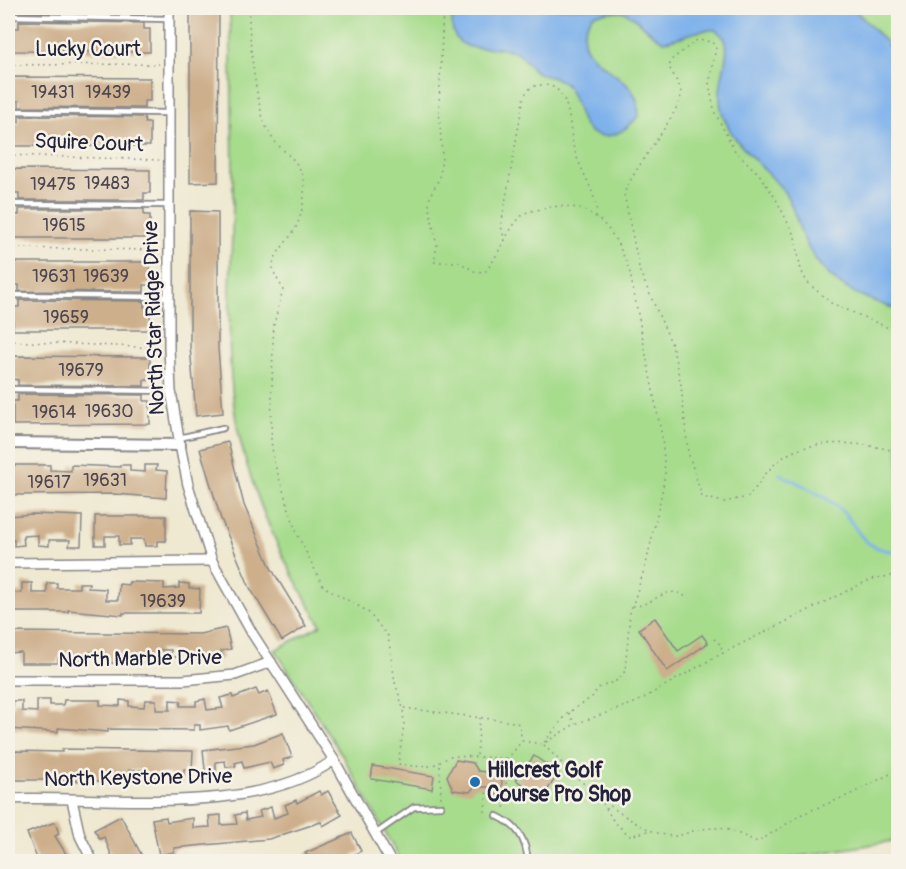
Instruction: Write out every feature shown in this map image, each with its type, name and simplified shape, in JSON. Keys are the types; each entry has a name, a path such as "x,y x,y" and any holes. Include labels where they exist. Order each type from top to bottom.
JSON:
{"street":[{"name":"North Star Ridge Drive","path":"169,8 169,348 171,391 188,485 212,561 271,662 334,760 390,861"},
{"path":"8,444 179,442"},
{"path":"8,563 212,561"},
{"name":"North Marble Drive","path":"8,680 183,680 235,675 271,662"},
{"name":"North Keystone Drive","path":"8,799 193,798 251,792 317,772 334,760"},
{"path":"72,800 80,836 93,861"}],"lane":[{"path":"8,16 169,19"},
{"path":"8,111 169,113"},
{"path":"8,204 168,205"},
{"path":"8,295 169,297"},
{"path":"8,389 171,391"},
{"path":"179,442 223,428"},
{"path":"375,834 414,807 441,807"},
{"path":"497,816 521,834 528,861"}],"path":[{"path":"249,8 251,45 263,115 270,135 294,158 302,172 304,186 299,222 274,260 273,269 283,289 274,324 271,440 274,462 297,534 323,586 367,611 388,636 395,682 403,708 404,725 398,764 423,767 440,765 450,756 508,758"},
{"path":"443,8 439,107 442,156 440,177 430,196 429,206 437,246 434,262 459,262 474,271 485,272 497,259 505,241 525,213 552,207 577,206 597,215"},
{"path":"890,8 898,18"},
{"path":"898,332 831,303 807,282 801,270 795,237 784,213 759,174 735,152 715,113 710,99 709,85 716,47 705,39 697,40 671,60 669,68 681,93 677,111 649,148 624,194 640,272 672,345 681,385 688,452 702,497 724,502 748,497 777,462 804,447 854,445 898,452"},
{"name":"Lucky Court","path":"8,64 169,64"},
{"path":"505,241 501,226 524,96 530,88 537,85 548,85 561,92 567,106 574,148 596,198 597,215 623,253 630,273 662,437 665,473 650,548 632,606 625,671 618,680 598,688 592,697 568,712 543,744"},
{"name":"Squire Court","path":"8,155 169,161"},
{"path":"8,248 168,250"},
{"path":"630,273 640,272"},
{"path":"8,341 169,348"},
{"path":"543,744 575,724 637,702 722,655 859,585 874,578 898,575"},
{"path":"632,606 644,605 668,592 680,592 686,597"},
{"path":"714,639 721,645 722,655"},
{"path":"403,708 517,723 522,741"},
{"path":"568,712 575,724"},
{"path":"477,756 480,717"},
{"path":"522,741 543,744 585,787 639,825 676,837 715,826 737,830 758,842 802,814 849,795 898,770"},
{"path":"503,819 508,758 522,741"},
{"path":"440,765 441,807"},
{"path":"485,812 487,787"},
{"path":"599,797 614,822 630,836 653,830"}],"green space":[{"path":"230,8 898,8 898,840 772,861 401,861 342,755 275,650 321,625 286,562 266,519 250,474 236,421 229,325 233,198"}],"water":[{"path":"453,8 853,8 886,42 898,64 898,310 853,292 829,275 810,251 785,193 734,136 727,125 720,102 727,46 716,30 664,41 627,13 619,11 593,15 585,28 584,39 587,49 631,89 636,99 639,115 618,133 599,136 584,125 572,94 562,82 535,71 519,54 511,50 473,47 458,40 452,28"}],"building":[{"path":"18,8 144,8 144,14 18,12"},
{"path":"190,8 219,8 218,182 190,183"},
{"path":"19,21 144,23 144,29 150,29 150,52 12,51 12,28 19,28"},
{"path":"13,77 150,78 150,101 144,101 144,108 19,107 19,101 13,101"},
{"path":"19,116 144,117 145,123 150,123 150,146 13,146 13,122 19,122"},
{"path":"13,169 150,170 150,193 144,193 144,200 19,200 19,193 13,193"},
{"path":"19,209 144,209 144,215 150,215 150,238 13,238 13,214 19,215"},
{"path":"190,211 218,212 218,348 223,413 196,416 190,346"},
{"path":"13,262 150,262 150,285 144,285 144,292 19,291 19,285 13,285"},
{"path":"19,300 144,301 144,307 150,307 150,330 13,330 13,307 19,307"},
{"path":"13,356 150,357 150,380 144,380 144,386 18,385 18,380 12,379"},
{"path":"18,394 144,395 144,401 150,401 150,424 13,425 13,401 18,401"},
{"path":"228,442 244,505 271,568 306,626 282,641 250,588 221,519 200,449"},
{"path":"14,465 50,465 50,470 71,471 71,465 120,467 120,465 130,465 130,471 145,472 145,465 157,465 156,470 167,471 166,498 115,494 8,495 8,471 13,471"},
{"path":"33,514 82,516 81,546 69,546 70,540 49,540 49,546 38,545 38,535 23,536 24,545 14,546 14,540 8,540 8,516"},
{"path":"95,516 166,516 166,541 157,541 157,546 145,546 144,539 130,539 130,545 119,545 119,536 105,536 105,545 95,545"},
{"path":"129,582 164,583 164,589 179,588 179,583 189,584 189,588 200,589 199,613 123,613 123,615 68,610 68,612 8,612 8,592 22,593 22,583 32,583 32,593 47,593 47,583 57,583 57,588 79,588 79,583 89,583 88,588 106,589 106,600 118,600 119,584 128,585"},
{"path":"655,618 678,651 702,635 708,643 667,671 639,629"},
{"path":"226,628 231,649 221,651 223,658 213,660 211,655 193,657 193,662 182,663 181,657 171,657 171,650 159,650 158,663 104,663 104,652 90,652 89,664 77,663 77,657 58,658 58,663 21,663 21,652 8,653 8,632 200,634"},
{"path":"256,689 259,695 268,691 277,714 229,730 228,726 200,730 200,725 194,725 194,730 108,729 108,732 58,728 58,732 8,729 8,706 13,707 13,701 22,701 22,711 37,712 37,700 50,700 50,705 63,705 64,700 100,700 100,705 120,706 120,700 129,701 129,706 144,707 145,700 156,700 156,710 170,710 170,700 181,701 180,706 196,706 196,701 205,699 207,710 223,708 220,698 232,695 233,698"},
{"path":"283,733 292,757 283,760 284,765 273,769 270,762 244,768 242,761 235,763 236,766 226,767 225,761 216,762 216,778 206,779 203,750 254,744"},
{"path":"62,749 193,751 192,770 184,769 183,781 171,780 171,774 155,774 154,780 144,780 144,770 129,770 128,780 118,779 119,775 100,775 100,781 62,780 62,774 48,774 48,780 12,780 12,751 62,752"},
{"path":"534,756 559,773 542,798 516,780"},
{"name":"Hillcrest Golf Course Pro Shop","path":"456,760 473,763 478,771 495,773 494,776 502,777 501,796 493,794 494,787 474,787 470,792 453,790 447,776"},
{"path":"373,766 434,776 432,789 371,779"},
{"path":"319,791 321,795 328,791 342,815 323,826 321,822 269,839 174,848 174,852 159,855 152,819 166,817 167,822 193,818 193,828 210,827 209,816 221,815 221,825 237,824 235,815 245,813 246,820 261,817 259,811 271,807 274,818 288,813 285,805 296,800 297,803"},
{"path":"121,816 143,861 114,861 104,837 100,839 94,830"},
{"path":"55,822 59,834 55,836 68,857 61,861 38,861 27,833"},
{"path":"352,833 361,851 351,856 353,861 295,861 307,855 305,853"}],"waterway":[{"path":"780,474 834,504 850,520 865,541 883,550 898,552"}],"place":[{"name":"Hillcrest Golf Course Pro Shop","path":"475,782"}]}
